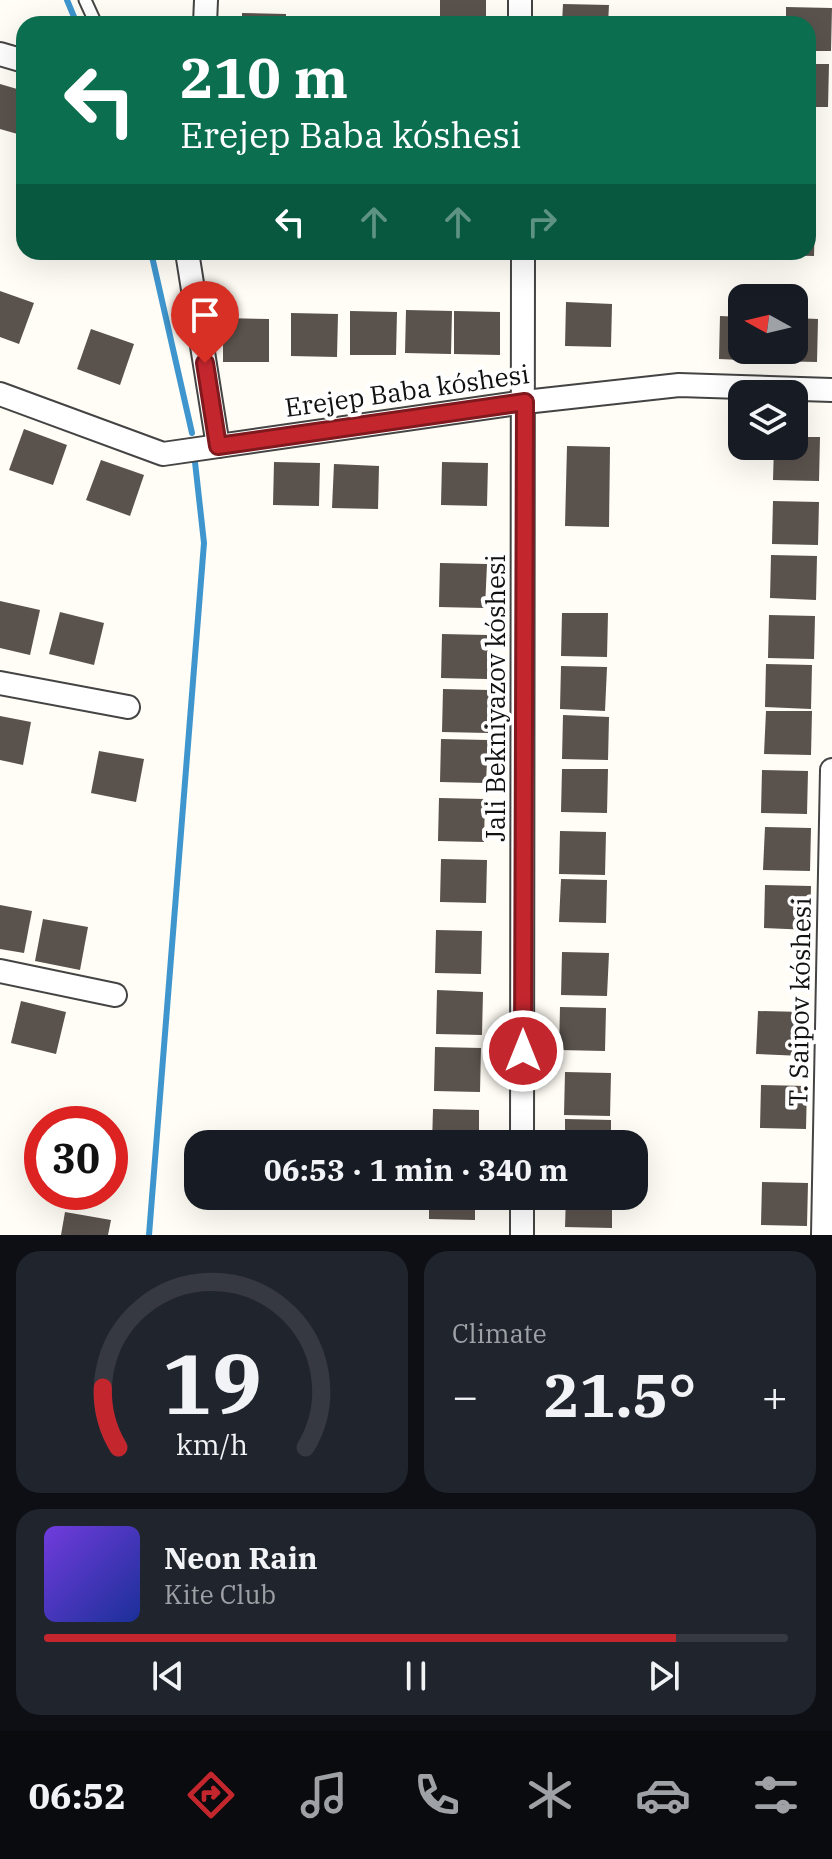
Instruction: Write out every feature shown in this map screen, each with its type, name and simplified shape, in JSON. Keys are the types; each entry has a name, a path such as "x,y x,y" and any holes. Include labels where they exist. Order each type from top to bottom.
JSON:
{"street":[{"path":"188,260 218,446"},
{"name":"Jali Bekniyazov kóshesi","path":"522,1130 523,260"},
{"name":"Erejep Baba kóshesi","path":"0,394 163,454 525,402 679,385 832,390"},
{"path":"0,683 128,707"},
{"name":"T. Saipov kóshesi","path":"823,1235 832,770"},
{"path":"0,971 115,995"},
{"path":"522,1210 522,1235"}],"building":[{"path":"440,0 486,0 486,16 440,16"},
{"path":"563,4 609,5 608,16 562,16"},
{"path":"786,7 832,8 831,51 816,51 816,16 786,16"},
{"path":"242,13 286,14 286,16 242,16"},
{"path":"816,64 829,64 828,107 816,107"},
{"path":"0,84 16,89 16,134 0,129"},
{"path":"0,291 34,303 19,344 0,337"},
{"path":"566,302 612,304 611,347 565,346"},
{"path":"406,310 452,311 451,354 405,353"},
{"path":"350,311 397,312 396,355 350,355"},
{"path":"454,311 500,312 500,355 454,354"},
{"path":"291,313 338,314 337,357 291,356"},
{"path":"720,316 728,316 728,359 719,359"},
{"path":"223,318 269,319 269,362 223,362"},
{"path":"808,319 818,319 817,362 808,362"},
{"path":"91,329 134,344 120,385 77,369"},
{"path":"24,429 67,445 53,485 9,470"},
{"path":"808,437 820,437 819,481 773,480 774,460 808,460"},
{"path":"567,446 610,447 609,527 565,526"},
{"path":"101,460 144,475 130,516 86,500"},
{"path":"274,462 320,463 319,506 273,505"},
{"path":"442,462 488,463 487,506 441,505"},
{"path":"334,464 379,466 378,509 332,508"},
{"path":"773,501 819,502 818,545 772,544"},
{"path":"771,555 817,556 816,600 770,598"},
{"path":"440,563 487,564 485,608 439,607"},
{"path":"0,601 40,610 30,655 0,648"},
{"path":"60,612 104,623 94,665 49,654"},
{"path":"562,613 608,613 607,657 561,656"},
{"path":"769,615 815,616 814,659 768,658"},
{"path":"442,634 488,635 487,679 441,678"},
{"path":"766,664 812,665 811,709 765,707"},
{"path":"561,666 607,667 605,711 560,709"},
{"path":"443,689 489,690 488,733 442,732"},
{"path":"766,711 812,711 811,755 764,754"},
{"path":"563,715 609,717 608,760 562,759"},
{"path":"0,716 31,722 23,765 0,760"},
{"path":"441,739 488,740 486,783 440,782"},
{"path":"99,751 144,759 136,802 91,793"},
{"path":"562,769 608,769 607,813 561,812"},
{"path":"762,770 808,771 807,814 761,813"},
{"path":"439,798 485,799 484,842 438,841"},
{"path":"765,827 811,828 810,871 763,870"},
{"path":"560,831 606,832 605,875 559,874"},
{"path":"441,859 487,860 486,903 440,902"},
{"path":"561,879 607,880 606,923 559,922"},
{"path":"765,885 811,886 810,930 764,928"},
{"path":"0,905 32,911 24,953 0,949"},
{"path":"43,919 88,927 80,970 35,961"},
{"path":"436,930 482,931 481,974 435,973"},
{"path":"562,952 609,953 607,996 561,995"},
{"path":"437,990 483,992 482,1035 436,1034"},
{"path":"21,1001 66,1012 56,1054 11,1043"},
{"path":"560,1007 606,1008 605,1051 559,1050"},
{"path":"758,1011 804,1012 802,1056 756,1054"},
{"path":"435,1047 481,1048 480,1092 434,1091"},
{"path":"565,1072 611,1073 610,1116 564,1115"},
{"path":"761,1085 807,1086 806,1129 760,1128"},
{"path":"433,1109 479,1110 479,1130 432,1130"},
{"path":"565,1119 611,1120 611,1130 565,1130"},
{"path":"762,1182 808,1183 807,1226 761,1225"},
{"path":"429,1210 475,1210 475,1220 429,1219"},
{"path":"566,1210 612,1210 612,1228 565,1227"},
{"path":"65,1212 111,1220 108,1235 61,1235"}],"waterway":[{"path":"67,0 74,16"},
{"path":"153,260 192,433"},
{"path":"149,1235 204,543 195,462"}],"route":[{"path":"205,363 218,446 525,402 523,1051"}]}
